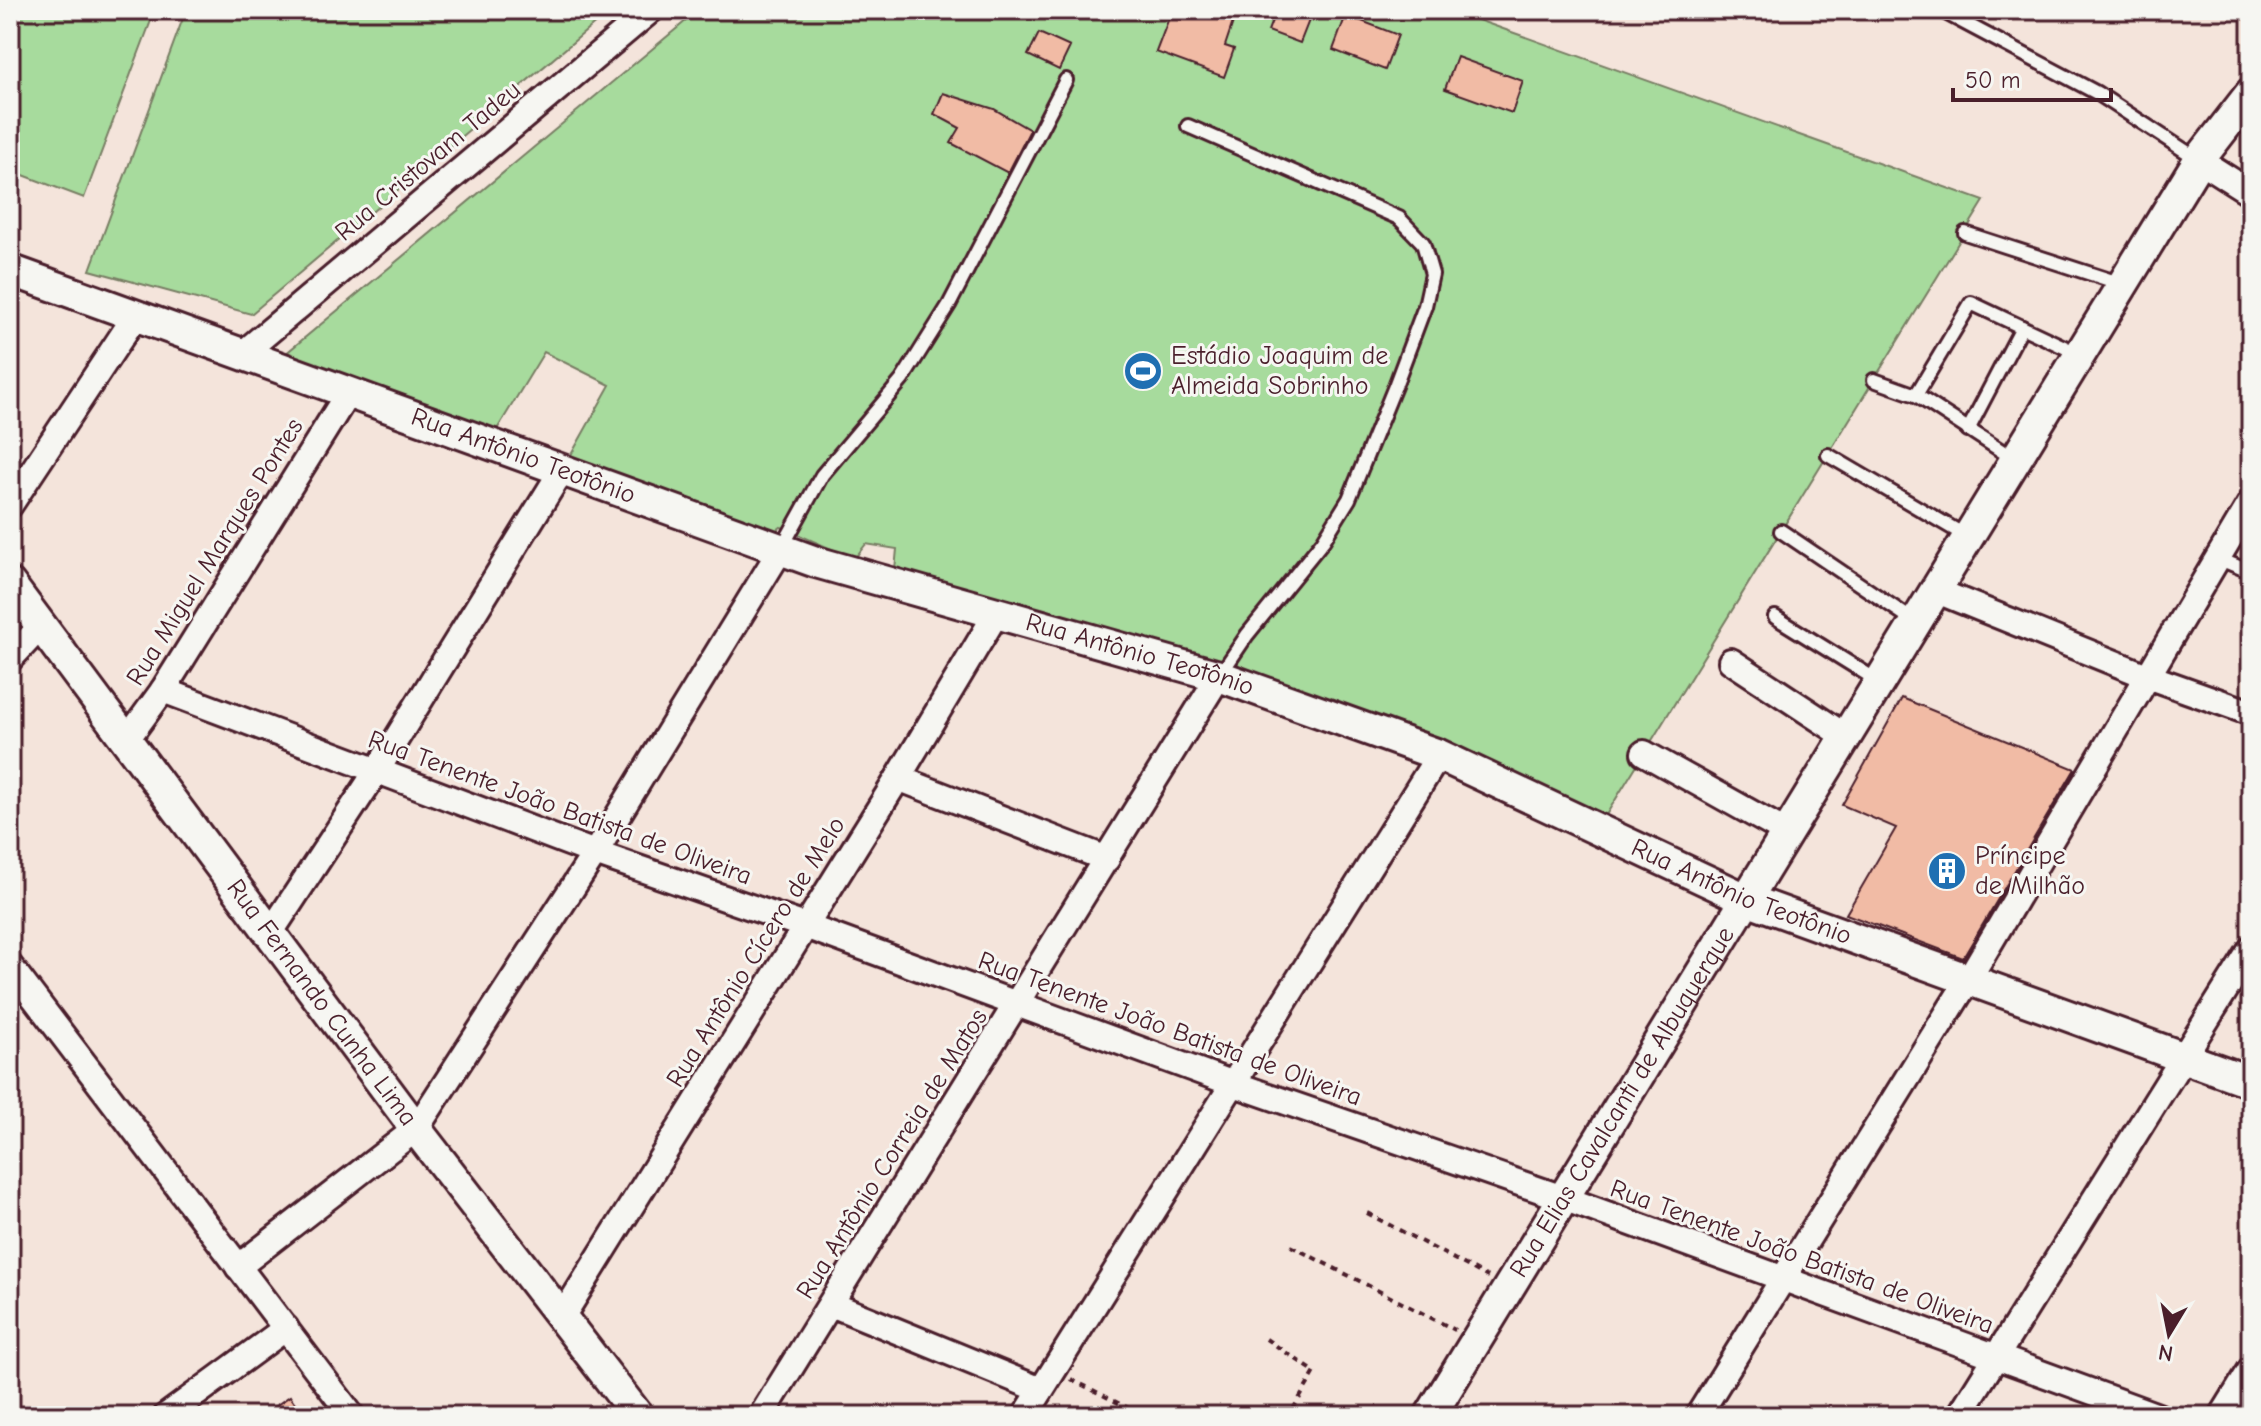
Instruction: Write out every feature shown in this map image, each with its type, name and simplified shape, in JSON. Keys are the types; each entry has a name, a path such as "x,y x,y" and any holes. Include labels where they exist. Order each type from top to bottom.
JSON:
{"street":[{"name":"Rua Cristovam Tadeu","path":"241,355 651,10"},
{"name":"Rua Elias Cavalcanti de Albuquerque","path":"1430,1416 1848,738 2199,160 2251,93"},
{"path":"2199,160 2251,193"},
{"name":"Rua Antônio Teotônio","path":"10,270 134,318 781,549 996,614 1219,676 1439,755 1746,899 2251,1082"},
{"path":"10,505 134,318"},
{"name":"Rua Miguel Marques Pontes","path":"128,738 163,690 348,393"},
{"path":"271,932 376,772 562,470"},
{"path":"1698,1416 1968,980 2251,502"},
{"path":"238,1267 416,1129 595,853 781,549"},
{"name":"Rua Fernando Cunha Lima","path":"10,584 128,738 416,1129 638,1416"},
{"path":"1937,591 2147,676 2251,713"},
{"name":"Rua Antônio Cícero de Melo","path":"562,1317 898,778 996,614"},
{"path":"10,659 41,626"},
{"path":"1731,661 1848,738"},
{"name":"Rua Antônio Correia de Matos","path":"761,1416 1019,1004 1219,676"},
{"name":"Rua Tenente João Batista de Oliveira","path":"163,690 595,853 805,926 1234,1084 1563,1198 2158,1416"},
{"path":"1644,753 1789,834"},
{"path":"1025,1416 1439,755"},
{"path":"898,778 1107,859"},
{"path":"1959,1416 2251,949"},
{"path":"10,966 352,1416"},
{"path":"831,1304 1047,1380"},
{"path":"166,1416 286,1328"},
{"path":"2222,1416 2251,1369"}],"lane":[{"path":"1940,10 2097,93 2199,160"},
{"path":"781,549 822,475 893,391 949,305 1066,80"},
{"path":"1188,126 1399,218 1423,243 1432,274 1410,346 1349,499 1323,541 1247,635 1219,676"},
{"path":"1965,233 2123,284"},
{"path":"1916,395 1968,305 1975,304 2081,355"},
{"path":"1968,430 2022,327"},
{"path":"1874,380 1916,395 2017,461"},
{"path":"1828,455 1968,538"},
{"path":"1781,531 1918,623"},
{"path":"2217,558 2251,572"},
{"path":"1775,617 1881,683"}],"path":[{"name":"Rua Elias Cavalcanti de Albuquerque","path":"1367,1213 1508,1288"},
{"path":"1291,1246 1475,1341"},
{"path":"1266,1339 1315,1372 1289,1416"},
{"path":"1047,1380 1144,1416"}],"green space":[{"path":"10,10 155,10 84,198 10,170"},
{"path":"186,10 611,10 251,314 90,270"},
{"path":"699,10 1450,10 1984,201 1606,815 1285,691 894,580 897,549 866,544 854,559 781,527 766,538 567,462 610,385 544,352 493,436 278,360"}],"building":[{"path":"1172,10 1237,10 1225,46 1234,49 1224,77 1156,52"},
{"path":"1276,10 1313,10 1300,43 1268,31"},
{"path":"1346,15 1398,35 1385,70 1333,50"},
{"path":"1039,33 1070,47 1059,70 1028,55"},
{"path":"1457,57 1523,81 1512,113 1445,89"},
{"path":"943,93 994,109 1030,130 1008,173 951,143 960,128 934,114"},
{"name":"Príncipe de Milhão","path":"1902,698 2075,769 1963,958 1846,914 1896,828 1842,805"},
{"path":"290,1396 304,1416 261,1416"}],"place":[{"name":"Estádio Joaquim de Almeida Sobrinho","path":"1143,371"},
{"name":"Príncipe de Milhão","path":"1947,871"}]}
